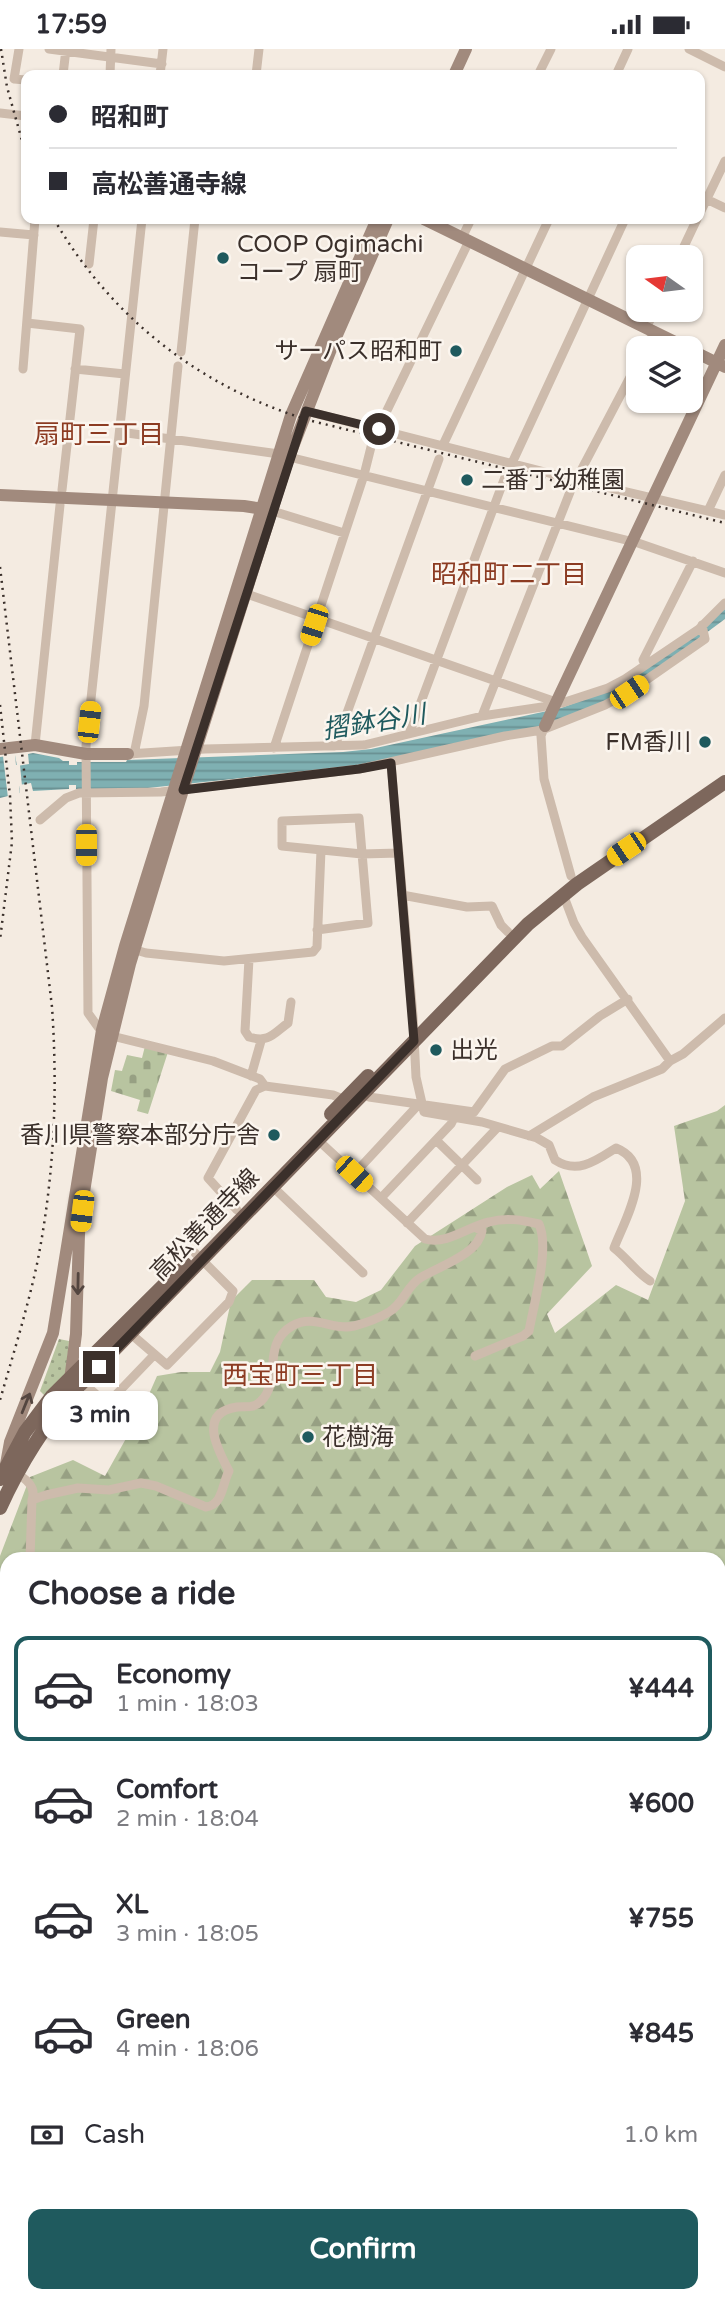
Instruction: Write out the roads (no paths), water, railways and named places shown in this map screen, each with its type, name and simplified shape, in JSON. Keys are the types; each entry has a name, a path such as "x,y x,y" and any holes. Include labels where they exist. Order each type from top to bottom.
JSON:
{"main road":[{"name":"高松善通寺線","path":"7,1474 43,1432 98,1352 319,1141 508,932 543,897 571,876 722,781"},
{"name":"高松善通寺線","path":"0,1509 7,1474 38,1412 131,1334 237,1210 345,1100 563,894 722,781"}],"street":[{"path":"19,49 14,79 21,80"},
{"path":"49,49 111,53 162,64"},
{"path":"161,70 163,49"},
{"path":"256,70 258,49"},
{"path":"449,70 458,49"},
{"path":"456,70 466,49"},
{"path":"540,70 551,49"},
{"path":"618,70 628,49"},
{"path":"688,49 725,67"},
{"path":"63,70 65,50"},
{"path":"0,113 21,115"},
{"path":"705,195 725,161"},
{"path":"705,199 725,208"},
{"path":"23,369 35,224"},
{"path":"89,264 93,224"},
{"path":"141,224 86,758 88,1013 107,1033 213,1061 260,1079 265,1086"},
{"path":"181,352 194,224"},
{"path":"30,1552 34,1495 24,1477 7,1474 10,1442 53,1333 107,1033 211,677 268,510 296,403 375,224"},
{"path":"189,753 247,594 268,527 268,510 280,489 284,456 386,224"},
{"path":"434,224 662,336"},
{"path":"379,429 466,240 470,224"},
{"path":"443,445 547,224"},
{"path":"512,463 623,224"},
{"path":"685,245 695,224"},
{"path":"0,232 34,235"},
{"path":"648,336 652,322"},
{"path":"27,323 80,329 62,490"},
{"path":"571,876 544,779 544,728 632,541 721,365 725,345"},
{"path":"703,356 721,365"},
{"path":"131,754 144,706 178,366"},
{"path":"75,369 125,374"},
{"path":"576,480 626,385"},
{"path":"306,411 725,515"},
{"path":"120,432 284,456 632,541 725,573"},
{"path":"274,748 372,443"},
{"path":"335,746 439,459"},
{"path":"708,510 725,475"},
{"path":"409,734 505,477"},
{"path":"482,716 570,492"},
{"path":"0,495 244,506 268,510 344,533"},
{"path":"35,745 60,505"},
{"path":"645,665 643,660 693,561"},
{"path":"247,594 496,680 555,705"},
{"path":"0,750 35,745 86,758 364,745 482,716 555,705 608,688 703,630 725,603"},
{"path":"40,820 66,798 85,791 179,788 359,769 544,728 605,705 629,692 705,639 703,630"},
{"path":"391,763 420,1103 425,1112 529,1136 549,1145 555,1160 571,1167 591,1164 616,1148 628,1155 634,1163 637,1189 614,1248 639,1274 650,1281"},
{"path":"317,930 368,923 362,854 359,818 282,821 282,846 362,854 399,853"},
{"path":"130,948 146,953 224,961 313,952 317,947 321,850"},
{"path":"563,894 582,937 670,1061"},
{"path":"402,895 467,907 492,906 501,925 508,932"},
{"path":"249,959 245,1031 249,1037 261,1041"},
{"path":"365,1093 369,1097 474,1112 505,1069 552,1046 562,1046 600,1016 628,999"},
{"path":"251,1076 261,1041 288,1023 291,1002"},
{"path":"529,1136 593,1097 662,1069 725,1018"},
{"path":"107,1033 80,1223 77,1380 107,1404 134,1417"},
{"path":"237,1210 208,1178 256,1090 265,1086 333,1095 345,1100"},
{"path":"354,1174 420,1103"},
{"path":"381,1198 454,1118"},
{"path":"407,1223 498,1128"},
{"path":"436,1140 477,1180"},
{"path":"319,1141 425,1239 437,1242 489,1221 516,1218 539,1224 544,1248 529,1331 475,1356"},
{"path":"273,1187 363,1273"},
{"path":"32,1500 78,1488 109,1490 141,1483 156,1486 206,1507 218,1503 229,1471 215,1443 215,1423 227,1410 252,1408 261,1402 270,1390 273,1351 291,1326 307,1320 320,1320 349,1327 388,1313 402,1301 407,1288 418,1279 466,1253 481,1239 482,1231 475,1227"},
{"path":"131,1334 164,1364 170,1364 231,1299 233,1291 199,1256"},
{"path":"76,1334 85,1347 98,1352"},
{"path":"107,1404 154,1355"}],"water":[{"path":"725,609 725,619 633,687 596,707 554,724 355,766 129,790 76,789 76,785 69,785 69,789 33,791 31,783 19,785 20,793 0,798 0,757 15,755 17,766 29,764 28,754 33,753 69,761 69,765 77,765 77,762 343,752 371,749 561,708 608,691"}],"railway":[{"path":"1,49 7,87 21,137"},
{"path":"57,224 103,288 132,318 163,345 233,390 312,421 725,523"},
{"path":"0,567 52,1007 55,1072 51,1168 43,1232 29,1298 0,1400"},
{"path":"0,705 12,842 0,940"}],"place":[{"name":"COOP Ogimachi コープ 扇町","path":"223,258"},
{"name":"サーパス昭和町","path":"456,351"},
{"name":"二番丁幼稚園","path":"467,480"},
{"name":"FM香川","path":"705,742"},
{"name":"出光","path":"436,1050"},
{"name":"香川県警察本部分庁舎","path":"274,1135"},
{"name":"花樹海","path":"308,1437"}],"district":[{"name":"扇町三丁目","path":"99,434"},
{"name":"昭和町二丁目","path":"509,574"},
{"name":"西宝町三丁目","path":"300,1375"}],"water label":[{"name":"摺鉢谷川","path":"374,722"}]}
